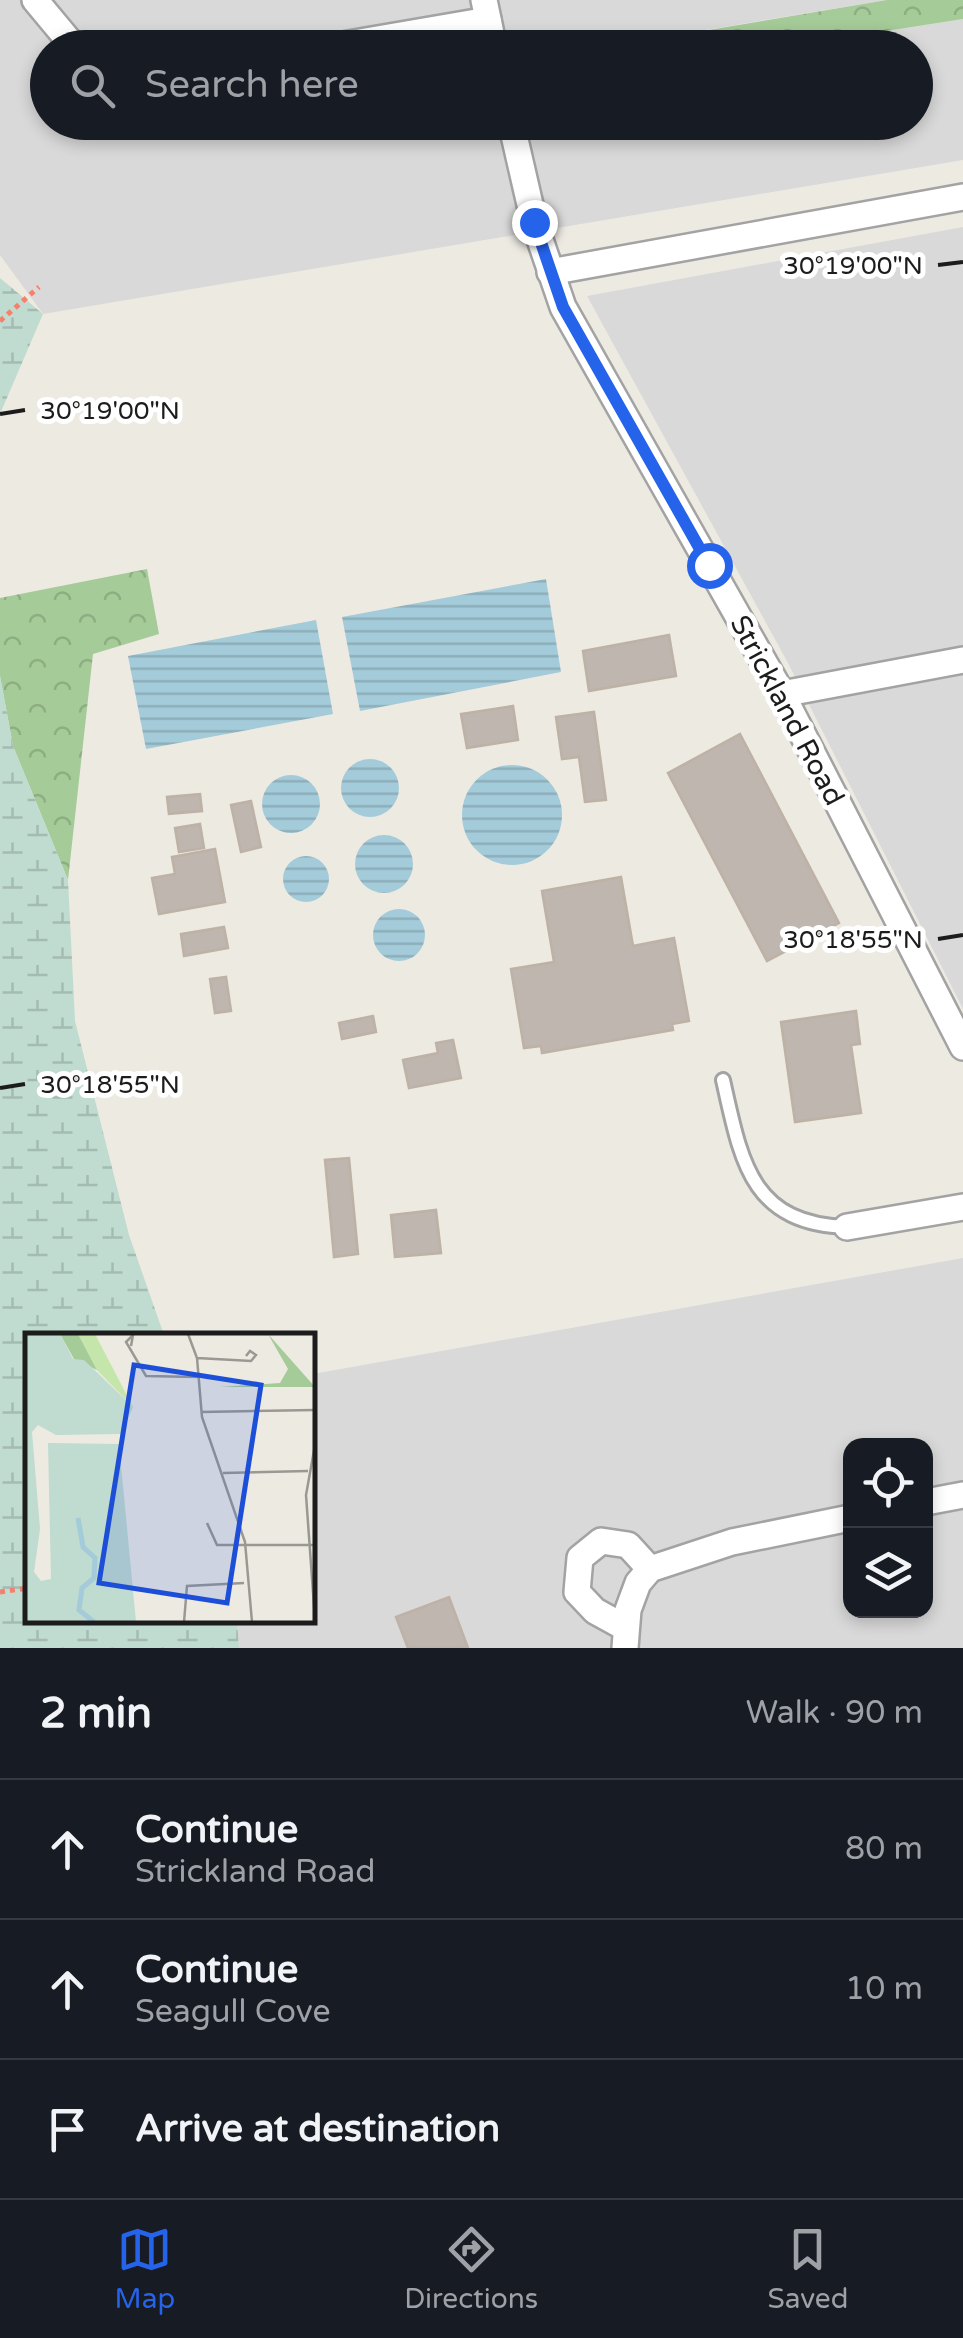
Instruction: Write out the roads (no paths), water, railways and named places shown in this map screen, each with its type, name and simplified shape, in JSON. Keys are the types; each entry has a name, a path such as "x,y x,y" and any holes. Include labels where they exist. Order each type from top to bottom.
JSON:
{"street":[{"path":"35,0 60,30"},
{"path":"401,30 486,10"},
{"name":"Strickland Road","path":"516,140 563,307 782,694 963,1047"},
{"path":"550,272 963,197"},
{"path":"782,694 963,660"},
{"path":"847,1227 963,1208"},
{"path":"933,1501 963,1495"},
{"path":"650,1569 628,1545 601,1541 580,1558 577,1592 626,1638 638,1583 650,1569 732,1542 843,1519"}],"lane":[{"path":"722,1080 752,1182 782,1214 847,1227"}],"water":[{"path":"546,579 561,672 360,711 342,617"},
{"path":"316,620 333,714 146,749 128,656"},
{"path":"370,759 390,768 399,788 390,808 370,817 350,808 341,788 350,768"},
{"path":"512,765 540,773 554,787 562,815 554,843 540,857 512,865 484,857 470,843 462,815 470,787 484,773"},
{"path":"291,775 311,784 320,804 311,824 291,833 271,824 262,804 271,784"},
{"path":"384,835 404,844 413,864 404,884 384,893 364,884 355,864 364,844"},
{"path":"306,856 322,863 329,879 322,895 306,902 290,895 283,879 290,863"},
{"path":"399,909 417,917 425,935 417,953 399,961 381,953 373,935 381,917"}]}
